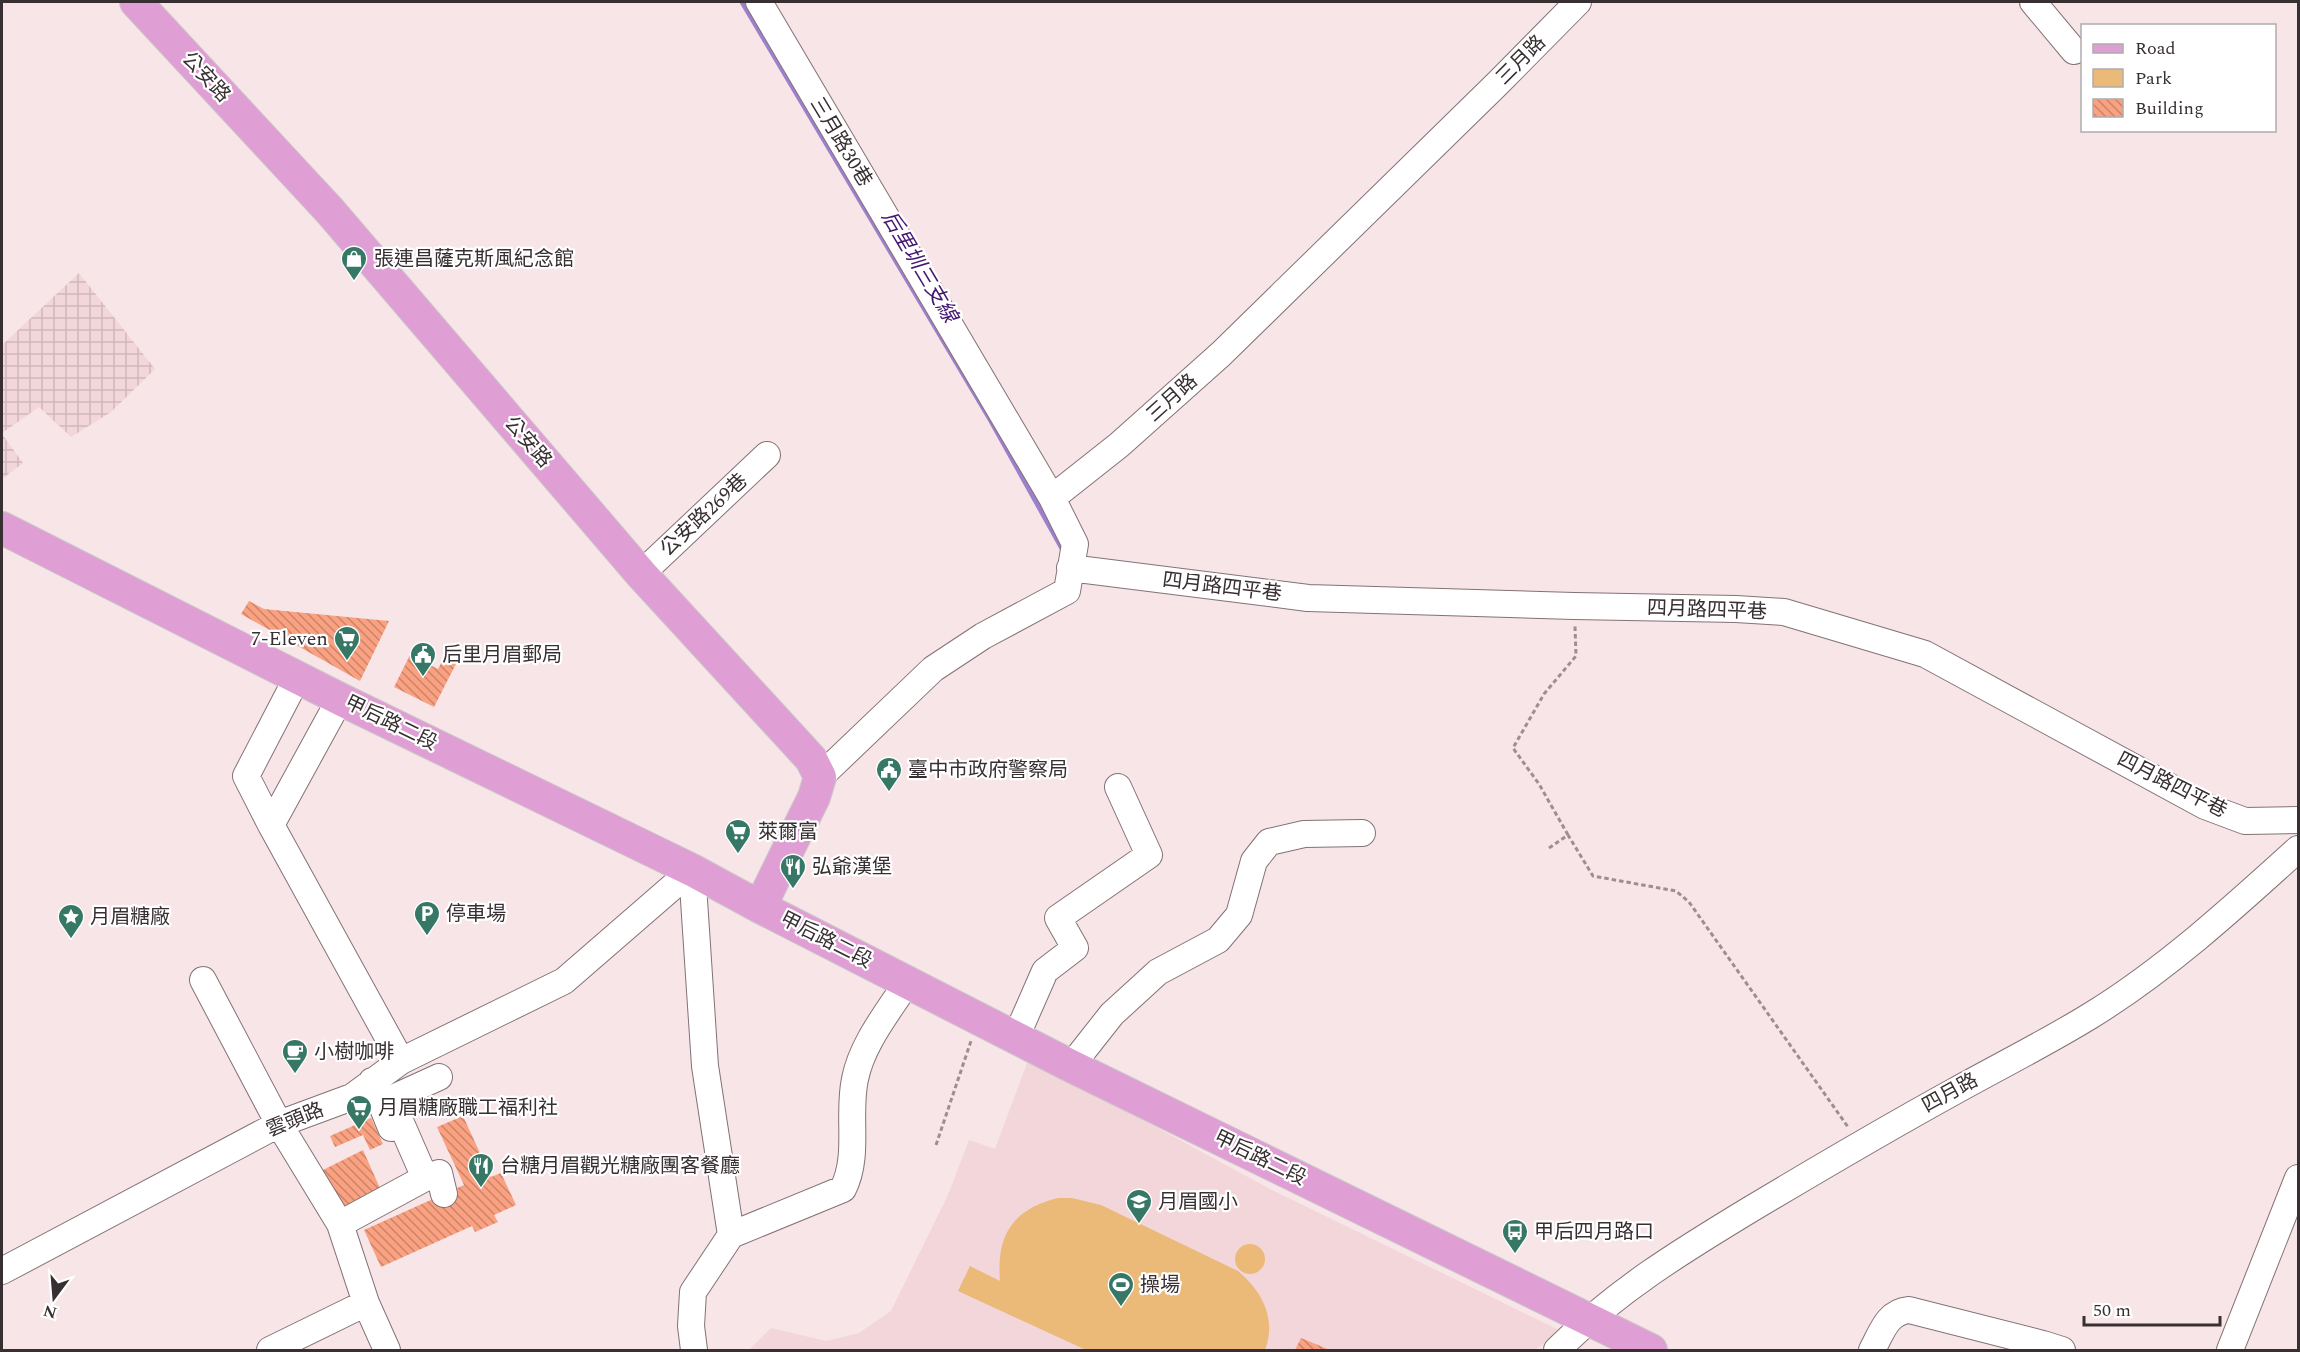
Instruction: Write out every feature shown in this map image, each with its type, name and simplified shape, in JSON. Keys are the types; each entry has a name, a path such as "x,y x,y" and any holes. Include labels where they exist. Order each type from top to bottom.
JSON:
{"main road":[{"name":"公安路","path":"136,2 330,210 641,574 811,759 820,777"},
{"name":"甲后路二段","path":"2,528 340,699 692,870 1071,1066 1651,1350"},
{"path":"760,907 814,797 820,777"}],"street":[{"name":"三月路30巷","path":"759,2 1052,498"},
{"name":"三月路","path":"1052,498 1119,445 1221,354 1578,2"},
{"path":"2033,2 2074,51"},
{"name":"公安路269巷","path":"641,574 767,455"},
{"path":"820,777 933,669 983,636 1067,591 1075,544 1052,498"},
{"name":"四月路四平巷","path":"1070,568 1308,598 1784,612 1925,654 2205,806 2245,821 2298,820"},
{"path":"298,676 246,776 401,1061"},
{"path":"271,825 340,699"},
{"path":"1016,1037 1045,971 1075,948 1058,918 1149,855 1119,788"},
{"path":"1071,1066 1112,1014 1158,972 1218,940 1239,915 1254,861 1269,842 1304,834 1362,833"},
{"name":"四月路","path":"1557,1350 1588,1319 1639,1279 1698,1241 1860,1144 2089,1017 2139,984 2253,890 2298,849"},
{"path":"692,870 705,1066 731,1235"},
{"name":"雲頭路","path":"2,1270 279,1124 352,1097 377,1092 401,1061 564,981 692,870"},
{"path":"203,980 279,1124 340,1224 366,1303 387,1350"},
{"path":"694,1350 691,1326 693,1292 731,1235 843,1189 850,1174 855,1079 867,1047 908,981"},
{"path":"340,1224 435,1186 401,1124 391,1128 377,1092 439,1077"},
{"path":"2230,1350 2298,1178"},
{"path":"270,1350 366,1303"},
{"path":"1872,1350 1892,1316 1898,1311 1910,1310 2062,1350"}],"path":[{"path":"1574,606 1576,656 1544,694 1513,748 1539,784 1593,876 1676,891 1689,902 1860,1144"},
{"path":"1549,848 1568,835"},
{"path":"936,1145 978,1019"}],"shaded area":[{"path":"79,273 155,369 111,412 71,437 39,407 2,433 2,345"},
{"path":"2,434 23,463 2,479"},
{"name":"月眉國小","path":"1029,1058 1270,1189 1561,1331 1535,1350 749,1350 771,1328 826,1341 859,1333 891,1311 948,1195 969,1140 995,1149"}],"green space":[{"path":"1058,1198 1072,1198 1101,1205 1238,1271 1254,1287 1265,1306 1269,1327 1265,1350 1086,1350 958,1291 970,1266 1000,1281 1001,1250 1011,1226 1029,1209"},
{"path":"1250,1244 1261,1248 1265,1259 1261,1270 1250,1274 1239,1270 1235,1259 1239,1248"}],"building":[{"name":"7-Eleven","path":"249,601 264,609 389,621 360,681 241,614"},
{"name":"后里月眉郵局","path":"446,654 458,660 434,707 394,687 410,655 438,669"},
{"name":"台糖月眉觀光糖廠團客餐廳","path":"463,1116 491,1177 501,1173 516,1205 494,1215 498,1222 475,1232 472,1226 381,1267 364,1230 464,1185 437,1127"},
{"name":"月眉糖廠職工福利社","path":"371,1118 383,1144 370,1150 363,1135 335,1147 330,1136"},
{"path":"363,1150 383,1195 337,1217 317,1173"},
{"path":"1301,1338 1330,1350 1295,1350"}],"waterway":[{"name":"后里圳三支線","path":"742,2 991,421 1064,552"}],"place":[{"name":"張連昌薩克斯風紀念館","path":"354,282"},
{"name":"7-Eleven","path":"347,662"},
{"name":"后里月眉郵局","path":"423,678"},
{"name":"臺中市政府警察局","path":"889,793"},
{"name":"萊爾富","path":"738,855"},
{"name":"弘爺漢堡","path":"793,890"},
{"name":"停車場","path":"427,937"},
{"name":"月眉糖廠","path":"71,940"},
{"name":"小樹咖啡","path":"295,1075"},
{"name":"月眉糖廠職工福利社","path":"359,1131"},
{"name":"台糖月眉觀光糖廠團客餐廳","path":"481,1189"},
{"name":"月眉國小","path":"1139,1225"},
{"name":"甲后四月路口","path":"1515,1255"},
{"name":"操場","path":"1121,1308"}]}
